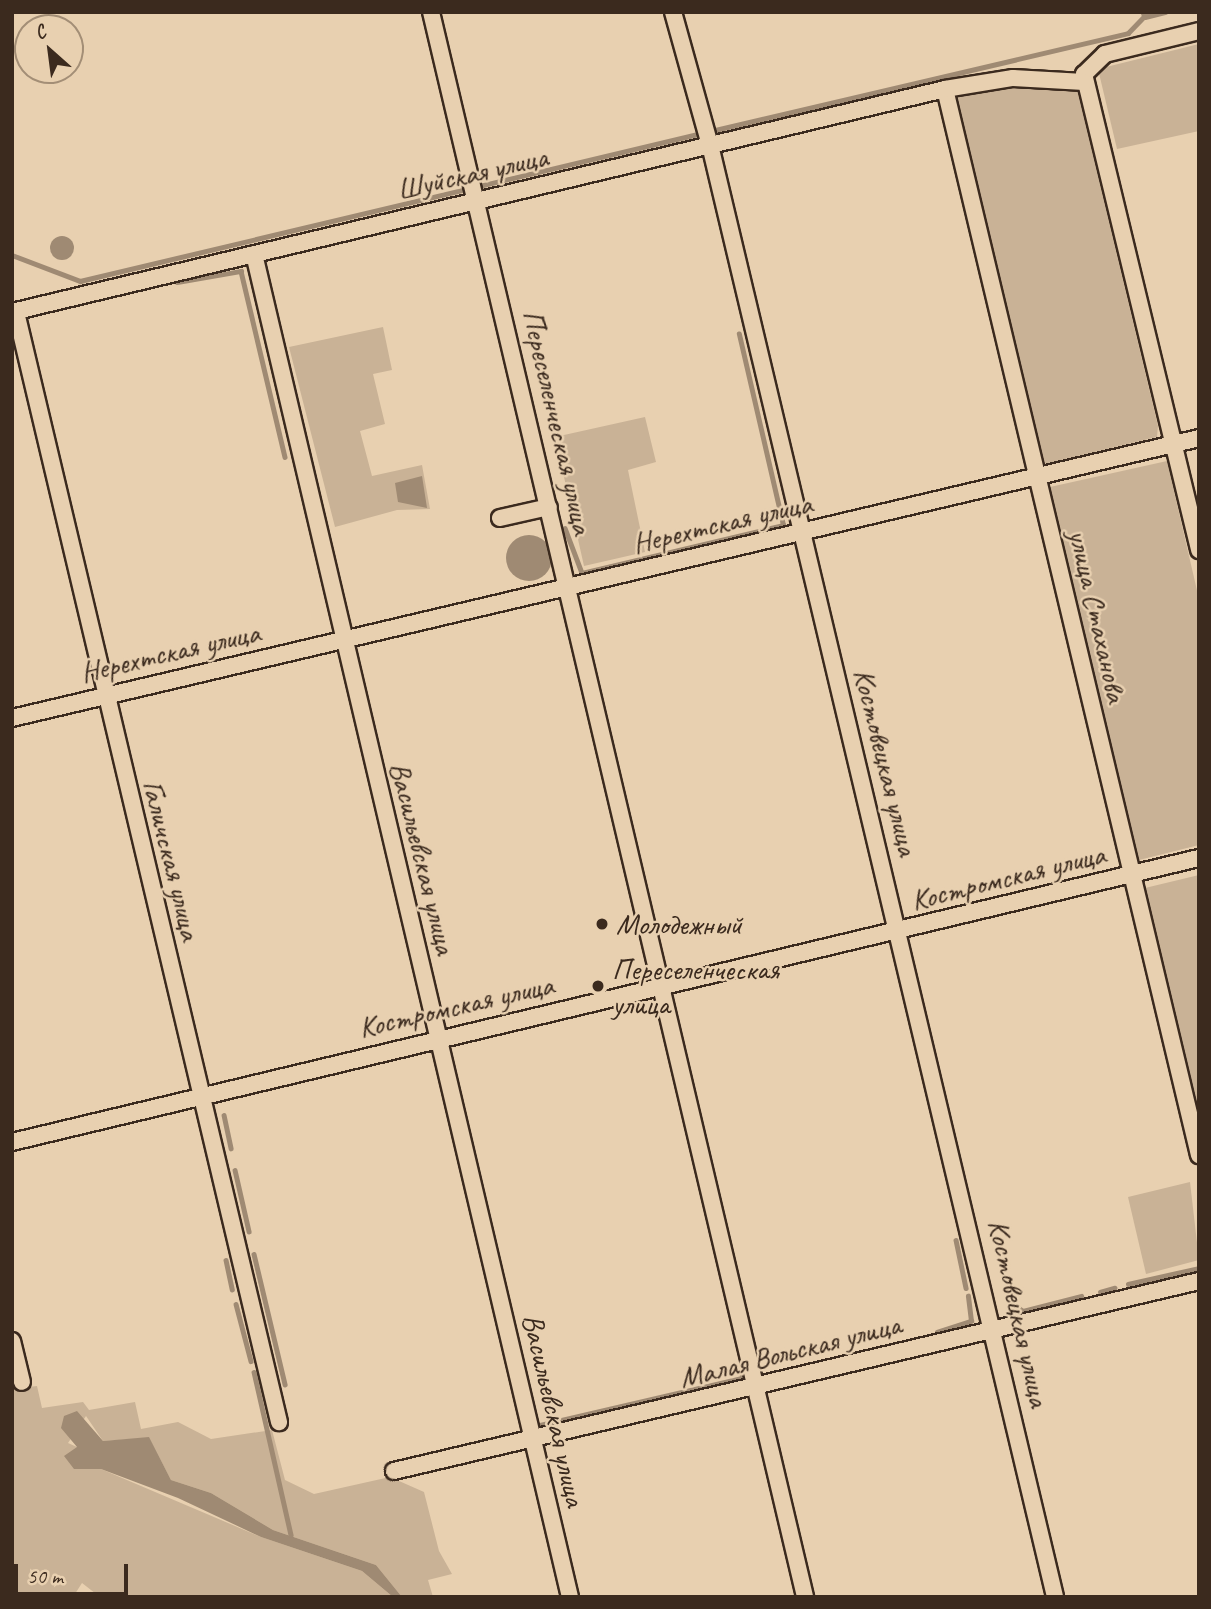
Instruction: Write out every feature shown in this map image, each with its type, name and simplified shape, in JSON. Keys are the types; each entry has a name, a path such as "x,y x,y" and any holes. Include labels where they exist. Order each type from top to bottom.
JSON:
{"street":[{"name":"Переселенческая улица","path":"431,12 663,986 805,1597"},
{"name":"Костовецкая улица","path":"673,12 708,136 801,533 994,1329 1055,1597"},
{"path":"1199,31 1105,54 1085,74 1199,550"},
{"name":"Шуйская улица","path":"14,312 254,254 474,192 708,136 945,89 1013,78 1085,74"},
{"name":"улица Стаханова","path":"945,89 1130,877 1199,1155"},
{"name":"Васильевская улица","path":"254,254 340,640 439,1039 570,1597"},
{"name":"Галичская улица","path":"14,312 103,697 279,1422"},
{"name":"Нерехтская улица","path":"12,718 1199,438"},
{"path":"500,518 549,507"},
{"name":"Костромская улица","path":"12,1142 1199,859"},
{"name":"Малая Вольская улица","path":"394,1471 756,1390 1199,1280"},
{"path":"12,1341 22,1382"}],"shaded area":[{"path":"1199,44 1199,131 1117,149 1098,69"},
{"path":"1025,83 1077,89 1158,426 1157,437 1045,464 956,98"},
{"path":"62,236 71,239 74,248 71,257 62,260 53,257 50,248 53,239"},
{"path":"383,327 392,370 373,374 385,424 360,431 372,476 422,465 430,509 397,510 335,527 289,347"},
{"path":"645,417 656,462 628,470 645,552 584,566 555,437"},
{"path":"1167,461 1199,599 1199,845 1139,860 1050,487"},
{"path":"422,476 427,508 398,502 395,483"},
{"path":"529,535 546,541 552,558 546,575 529,581 512,575 506,558 512,541"},
{"path":"1199,875 1199,1111 1145,888"},
{"path":"1190,1182 1199,1260 1146,1274 1128,1197"},
{"path":"37,1386 42,1408 83,1402 89,1410 135,1402 141,1429 178,1422 211,1439 272,1430 285,1480 314,1494 390,1477 424,1492 439,1551 452,1574 428,1580 433,1597 402,1597 376,1565 273,1530 211,1493 171,1480 149,1438 103,1441 86,1416 68,1443 77,1447 82,1469 101,1469 261,1537 362,1571 393,1597 100,1597 82,1583 73,1597 12,1597 12,1389"},
{"path":"77,1411 103,1441 149,1437 171,1480 211,1493 273,1530 376,1565 402,1597 393,1597 362,1571 261,1537 178,1498 101,1469 74,1469 64,1456 77,1447 61,1428 64,1416"}],"waterway":[{"path":"1143,12 1145,17 1165,12"},
{"path":"711,131 1128,33 1148,12"},
{"path":"12,255 80,281 702,133"},
{"path":"177,282 241,271 285,457"},
{"path":"565,528 582,573 783,525 739,334"},
{"path":"224,1115 231,1148"},
{"path":"235,1170 249,1231"},
{"path":"956,1240 966,1288"},
{"path":"254,1254 285,1384"},
{"path":"226,1260 232,1289"},
{"path":"1128,1284 1199,1268"},
{"path":"1100,1292 1114,1288"},
{"path":"937,1332 971,1321 968,1296"},
{"path":"1012,1303 1023,1311 1081,1296"},
{"path":"236,1304 251,1361"},
{"path":"540,1425 742,1378 741,1364"},
{"path":"254,1372 291,1535"}],"place":[{"name":"Молодежный","path":"602,924"},
{"name":"Переселенческая улица","path":"598,986"}]}
